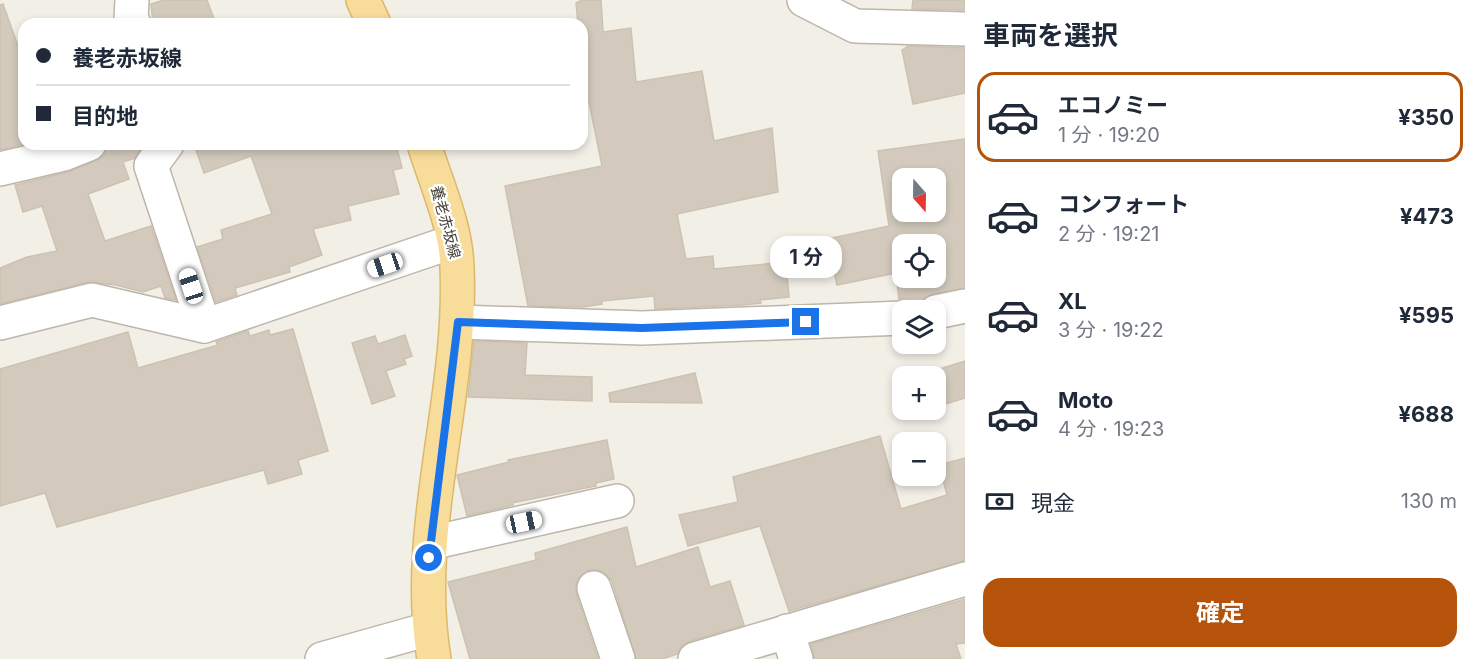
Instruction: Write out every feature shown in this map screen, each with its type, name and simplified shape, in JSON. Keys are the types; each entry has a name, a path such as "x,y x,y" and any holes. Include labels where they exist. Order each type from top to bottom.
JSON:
{"main road":[{"name":"養老赤坂線","path":"426,150 457,265 458,322 428,574 432,644"}],"street":[{"path":"131,18 132,0"},
{"path":"804,0 855,26 965,28"},
{"path":"0,169 74,150"},
{"path":"162,150 151,166 204,326"},
{"path":"0,323 92,300 204,326 452,242"},
{"path":"946,310 965,306"},
{"path":"458,322 642,328 892,318"},
{"path":"431,543 617,501"},
{"path":"695,659 791,645 965,579"},
{"path":"594,588 618,659"},
{"path":"322,659 432,644"}],"building":[{"path":"164,0 207,0 214,18 152,18 151,4"},
{"path":"582,0 601,0 603,32 631,28 636,82 702,71 714,141 772,128 778,192 677,214 686,259 713,256 714,269 786,262 789,297 760,300 761,303 743,305 655,309 654,296 602,301 602,304 583,307 528,306 505,186 602,166 588,102 588,18 577,18 576,3"},
{"path":"913,0 965,0 965,10 912,9"},
{"path":"3,4 18,46 18,146 0,150 0,5"},
{"path":"908,46 965,48 965,93 913,104 902,50"},
{"path":"965,139 965,288 932,294 923,300 899,299 898,288 946,288 946,234 892,234 892,274 837,285 827,239 889,226 878,151"},
{"path":"105,150 140,150 135,158 123,162 129,179 88,194 105,241 151,226 176,300 165,298 161,286 143,292 116,285 88,282 0,304 0,268 27,257 57,251 42,206 23,212 15,185 68,172 96,161 104,155"},
{"path":"196,150 398,150 402,168 393,170 399,194 348,206 351,220 313,229 322,255 289,267 290,272 235,288 237,295 216,302 197,247 223,239 221,230 272,214 251,156 204,173"},
{"path":"293,329 328,451 298,460 302,474 268,484 264,470 57,527 45,493 0,506 0,369 128,332 138,368 218,345 216,342 248,331 250,336 269,330 270,335"},
{"path":"405,335 412,356 404,359 406,364 386,371 395,396 372,404 352,343 375,336 378,344"},
{"path":"474,341 527,343 525,375 592,377 592,401 468,397"},
{"path":"965,361 965,398 946,404 946,367"},
{"path":"695,373 702,403 610,402 609,393"},
{"path":"880,436 892,478 892,486 894,486 901,509 947,495 945,486 946,463 965,458 965,561 789,611 760,526 688,546 679,515 738,502 733,477"},
{"path":"607,440 614,479 596,483 596,486 512,503 513,505 467,516 457,475 509,462 508,460"},
{"path":"627,527 636,567 698,547 710,587 730,581 744,625 690,641 682,646 677,654 662,659 636,659 612,581 598,570 589,570 580,576 576,584 576,593 598,659 470,659 448,582 536,560 535,553"},
{"path":"965,599 965,643 956,644 961,659 814,659 811,644"}],"route":[{"path":"429,558 458,322 642,328 806,322"}]}
